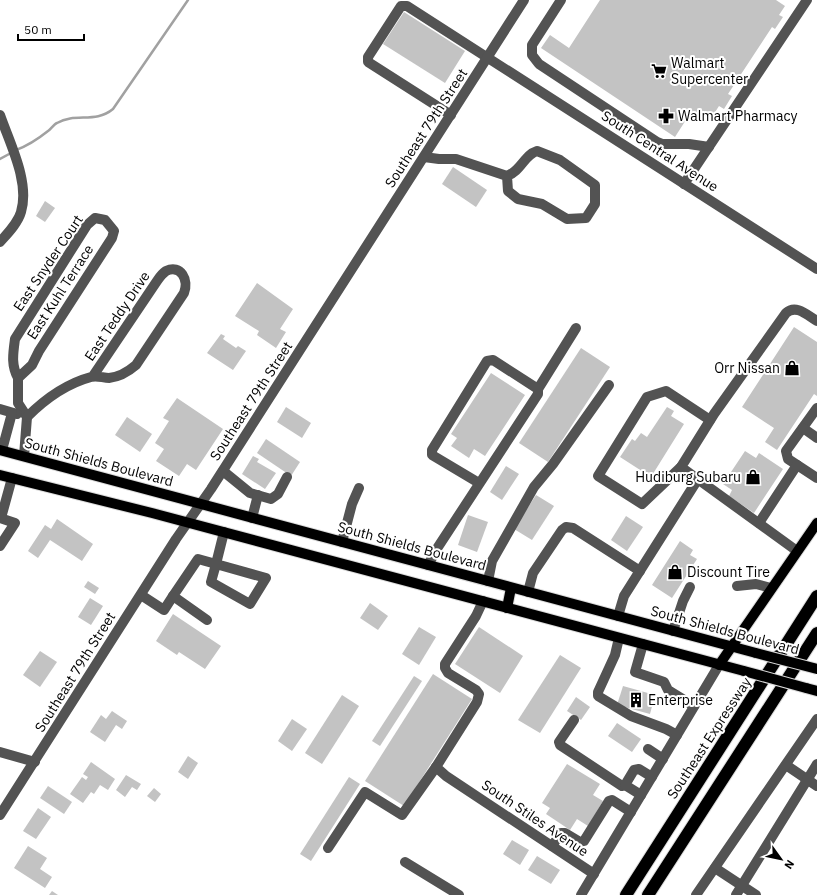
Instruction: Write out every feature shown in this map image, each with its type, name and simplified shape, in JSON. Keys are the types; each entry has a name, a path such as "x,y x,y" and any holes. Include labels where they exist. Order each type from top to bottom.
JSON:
{"highway":[{"name":"Southeast Expressway","path":"626,895 817,596"},
{"path":"648,895 817,633"}],"main road":[{"name":"South Shields Boulevard","path":"1,450 817,669"},
{"path":"0,475 188,522 817,691"},
{"path":"719,665 730,646 817,523"},
{"path":"507,608 512,588"}],"street":[{"name":"Southeast 79th Street","path":"0,815 188,522 224,471 524,0"},
{"path":"561,0 532,45 532,55 538,64 656,142 662,144 689,144 709,147"},
{"path":"684,184 807,0"},
{"name":"South Central Avenue","path":"451,115 368,62 368,58 398,8 404,5 488,57 817,269"},
{"path":"0,115 25,192 21,214 0,242"},
{"path":"424,156 439,159 456,159 507,176 513,174 530,153 537,151 560,160 595,185 595,204 586,218 567,219 542,204 518,199 508,191 507,176"},
{"name":"East Snyder Court","path":"18,378 13,368 12,356 16,339 87,225 95,218 105,220"},
{"name":"East Kuhl Terrace","path":"18,378 32,365 39,351 112,238 114,231 105,220"},
{"name":"East Teddy Drive","path":"173,270 186,278 186,288 184,292 136,365 130,371 119,376 109,378 93,376 157,281 166,271 173,270"},
{"path":"710,420 666,391 647,396 598,476 642,504 681,467 710,420 786,313 795,309 817,321"},
{"path":"428,565 438,547 538,394 538,389 576,328"},
{"path":"480,483 432,455 432,450 487,361 493,360 538,389"},
{"path":"27,418 40,404 65,386 93,376"},
{"path":"18,378 18,403 27,418 24,456"},
{"path":"488,581 492,561 534,487 553,464 609,385"},
{"path":"817,408 786,451 788,459 817,478"},
{"path":"0,409 27,418"},
{"path":"1,450 3,430 12,413"},
{"path":"803,428 817,438"},
{"path":"759,523 798,465"},
{"path":"681,467 797,551"},
{"path":"224,471 250,493 271,499 278,494 287,477"},
{"path":"0,546 15,523 0,518 12,478"},
{"path":"618,616 624,596 698,479"},
{"path":"342,542 352,504 359,488"},
{"path":"252,518 258,495"},
{"path":"528,592 533,573 562,530 566,527 573,528 640,571"},
{"path":"141,595 164,610 198,559 216,564 266,578 250,604 211,582 216,564 224,532"},
{"path":"738,586 756,584 771,588"},
{"path":"673,631 683,601 690,587"},
{"path":"173,596 207,620"},
{"path":"328,848 365,792 402,815 436,767 476,702 479,694 476,690 448,673 445,668 445,664 476,616 483,601"},
{"path":"619,638 615,655 598,692 598,696 631,716 666,729 677,735"},
{"path":"643,644 635,672 664,682 668,690 694,706"},
{"path":"581,895 719,665"},
{"path":"696,895 817,719"},
{"path":"574,720 559,742 560,745 622,786 625,784 641,795"},
{"path":"648,749 662,759"},
{"path":"0,752 35,762"},
{"path":"736,895 817,764"},
{"path":"786,765 817,786"},
{"name":"South Stiles Avenue","path":"436,767 446,776 594,874"},
{"path":"625,784 634,770 639,769 652,776"},
{"path":"552,846 561,833 565,832 580,842 584,841 609,801 612,800 631,812"},
{"path":"405,862 459,895"},
{"path":"715,868 756,895"}],"building":[{"name":"Walmart Supercenter","path":"600,0 776,0 785,6 779,15 783,17 775,29 772,27 728,94 732,96 724,109 719,106 708,123 691,112 675,137 541,48 550,35 569,48"},
{"path":"404,12 465,51 445,83 383,44"},
{"path":"453,167 487,190 476,207 442,184"},
{"path":"45,201 55,208 45,222 36,216"},
{"path":"257,283 293,309 280,329 286,332 276,348 257,335 259,331 235,316"},
{"name":"Orr Nissan","path":"794,327 817,342 817,396 814,394 777,450 765,442 774,428 742,407"},
{"path":"221,334 225,336 223,339 236,348 238,346 246,351 233,370 207,353"},
{"path":"581,348 610,367 548,462 519,443"},
{"path":"491,373 525,395 485,456 474,449 469,458 451,446 457,438 451,434"},
{"path":"177,398 223,429 196,470 187,464 179,476 156,461 164,449 155,443 169,421 163,418"},
{"path":"286,407 311,423 302,438 277,422"},
{"path":"667,407 674,411 671,416 684,424 651,477 620,457 632,439 635,441 641,433 647,437"},
{"path":"127,417 152,434 140,452 115,435"},
{"path":"266,439 300,462 291,476 257,453"},
{"name":"Hudiburg Subaru","path":"745,451 756,458 759,453 783,469 754,513 729,496 732,490 723,484"},
{"path":"253,456 259,459 257,462 276,473 265,489 242,474"},
{"path":"506,466 519,474 502,500 490,492"},
{"path":"536,495 554,506 532,540 514,529"},
{"path":"468,515 488,522 477,552 458,545"},
{"path":"626,516 643,527 627,551 611,540"},
{"path":"57,519 93,544 82,561 50,540 38,558 28,551 45,525 51,529"},
{"name":"Discount Tire","path":"680,541 693,550 690,555 697,559 672,598 652,585"},
{"path":"88,581 99,588 95,594 84,587"},
{"path":"90,598 103,606 91,625 78,617"},
{"path":"370,603 388,616 378,630 360,618"},
{"path":"173,614 221,646 205,669 179,652 177,655 156,641"},
{"path":"419,627 436,637 419,665 402,654"},
{"path":"479,627 523,656 500,693 455,664"},
{"path":"40,651 57,662 40,687 23,675"},
{"path":"560,655 581,668 540,733 518,720"},
{"path":"433,674 472,699 404,806 365,781"},
{"path":"414,676 422,681 380,746 372,741"},
{"name":"Enterprise","path":"623,686 655,695 650,714 617,705"},
{"path":"342,695 359,706 322,764 305,753"},
{"path":"576,697 590,707 581,720 567,711"},
{"path":"112,711 127,721 122,729 116,725 105,742 90,732 101,715 106,719"},
{"path":"292,719 307,729 292,751 278,741"},
{"path":"617,723 641,739 632,752 608,736"},
{"path":"188,756 198,763 188,779 178,772"},
{"path":"91,762 115,779 108,790 100,785 94,794 91,792 83,803 70,794 82,777 86,780 88,777 83,774"},
{"path":"567,764 600,784 593,795 603,801 588,826 577,819 570,830 546,814 550,808 542,803"},
{"path":"126,775 141,784 137,790 132,787 125,797 116,790"},
{"path":"349,777 360,784 311,861 300,854"},
{"path":"48,786 72,802 64,814 40,798"},
{"path":"154,788 161,794 155,802 147,796"},
{"path":"38,808 51,817 36,839 23,831"},
{"path":"512,840 529,850 520,865 503,854"},
{"path":"28,846 47,858 40,869 52,877 45,888 14,868"},
{"path":"537,856 560,870 551,884 528,870"},
{"path":"52,891 58,895 49,895"}],"waterway":[{"path":"16,150 32,142 56,124 64,120 99,116 113,109 188,0"},
{"path":"0,159 11,153"}],"place":[{"name":"Walmart Supercenter","path":"659,71"},
{"name":"Walmart Pharmacy","path":"666,116"},
{"name":"Orr Nissan","path":"792,368"},
{"name":"Hudiburg Subaru","path":"753,477"},
{"name":"Discount Tire","path":"675,572"},
{"name":"Enterprise","path":"636,700"}]}
